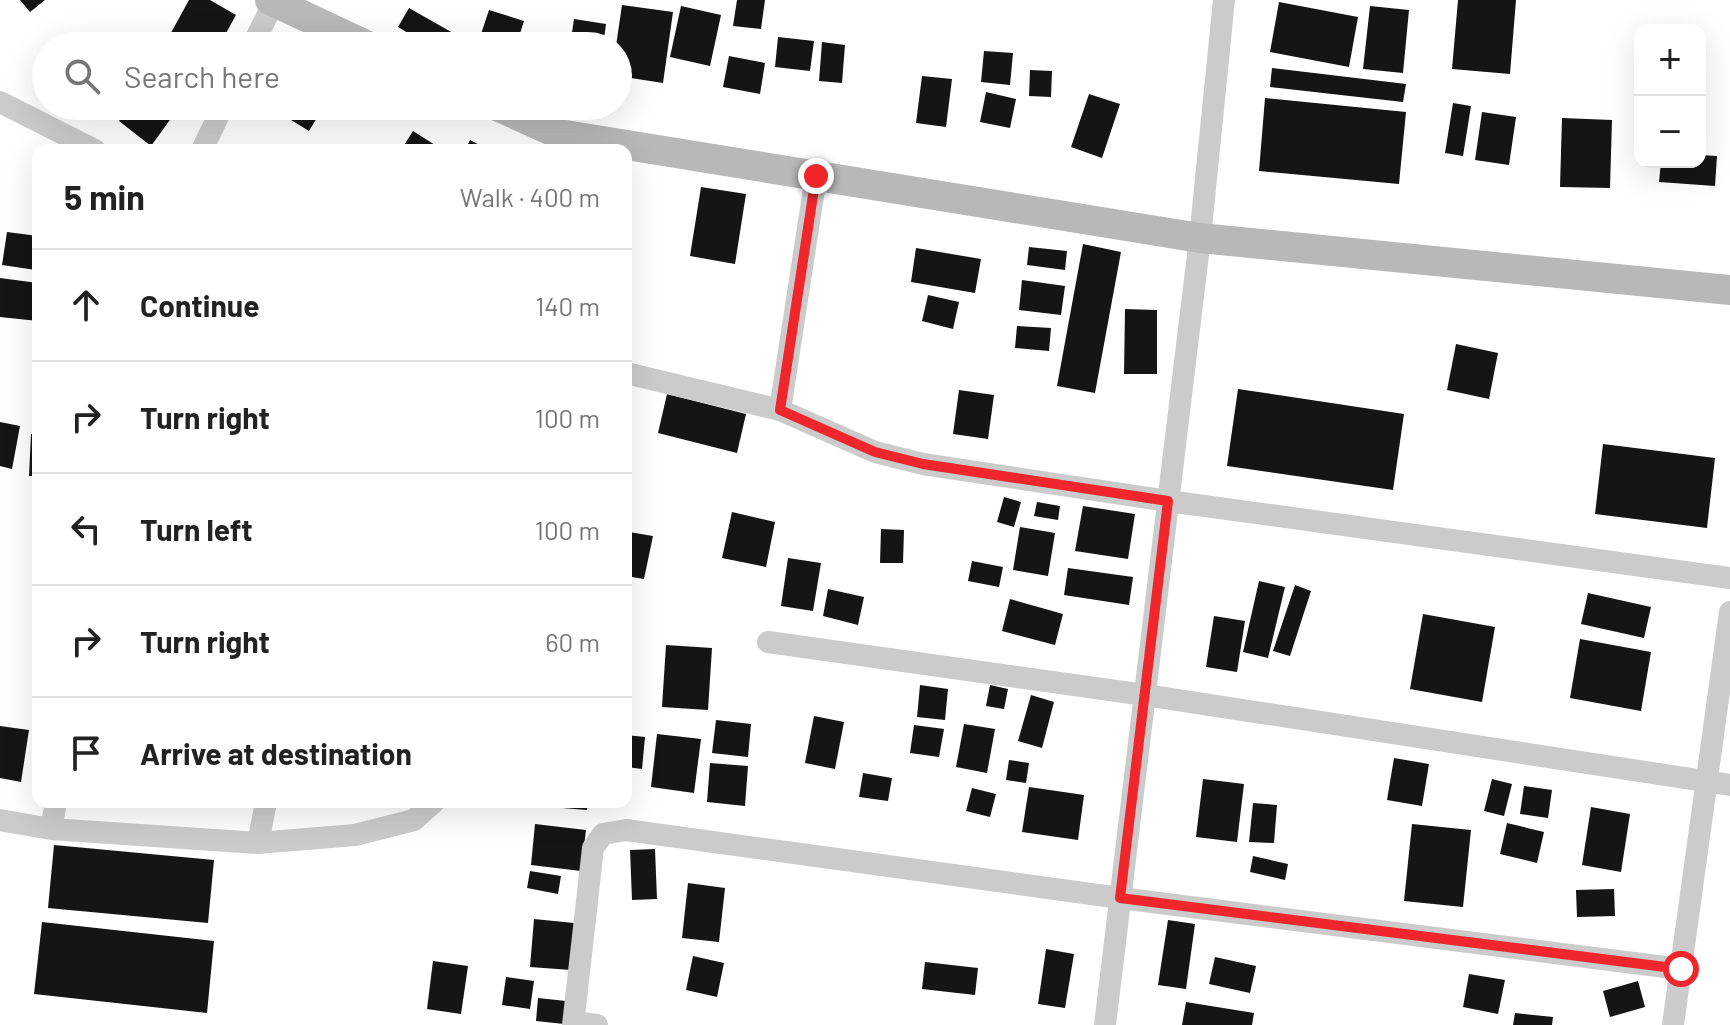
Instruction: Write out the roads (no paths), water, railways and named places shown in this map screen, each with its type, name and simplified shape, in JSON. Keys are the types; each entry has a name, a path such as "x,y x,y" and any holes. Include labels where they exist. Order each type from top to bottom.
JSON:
{"main road":[{"path":"273,1 338,32"},
{"path":"528,120 559,134 620,144"},
{"path":"632,146 1200,238 1730,290"}],"street":[{"path":"1105,1025 1200,238 1224,0"},
{"path":"259,32 273,1"},
{"path":"0,102 32,118"},
{"path":"36,120 83,144"},
{"path":"205,144 216,120"},
{"path":"780,410 816,176"},
{"path":"632,374 780,410 875,452 923,464 1730,578"},
{"path":"1673,1025 1730,612"},
{"path":"768,642 1145,695 1730,785"},
{"path":"51,829 55,808"},
{"path":"258,843 265,808"},
{"path":"0,820 51,829 258,843 355,835 414,820 427,808"},
{"path":"597,1025 574,1023 593,848 603,834 626,830 1120,898 1681,969"}]}
